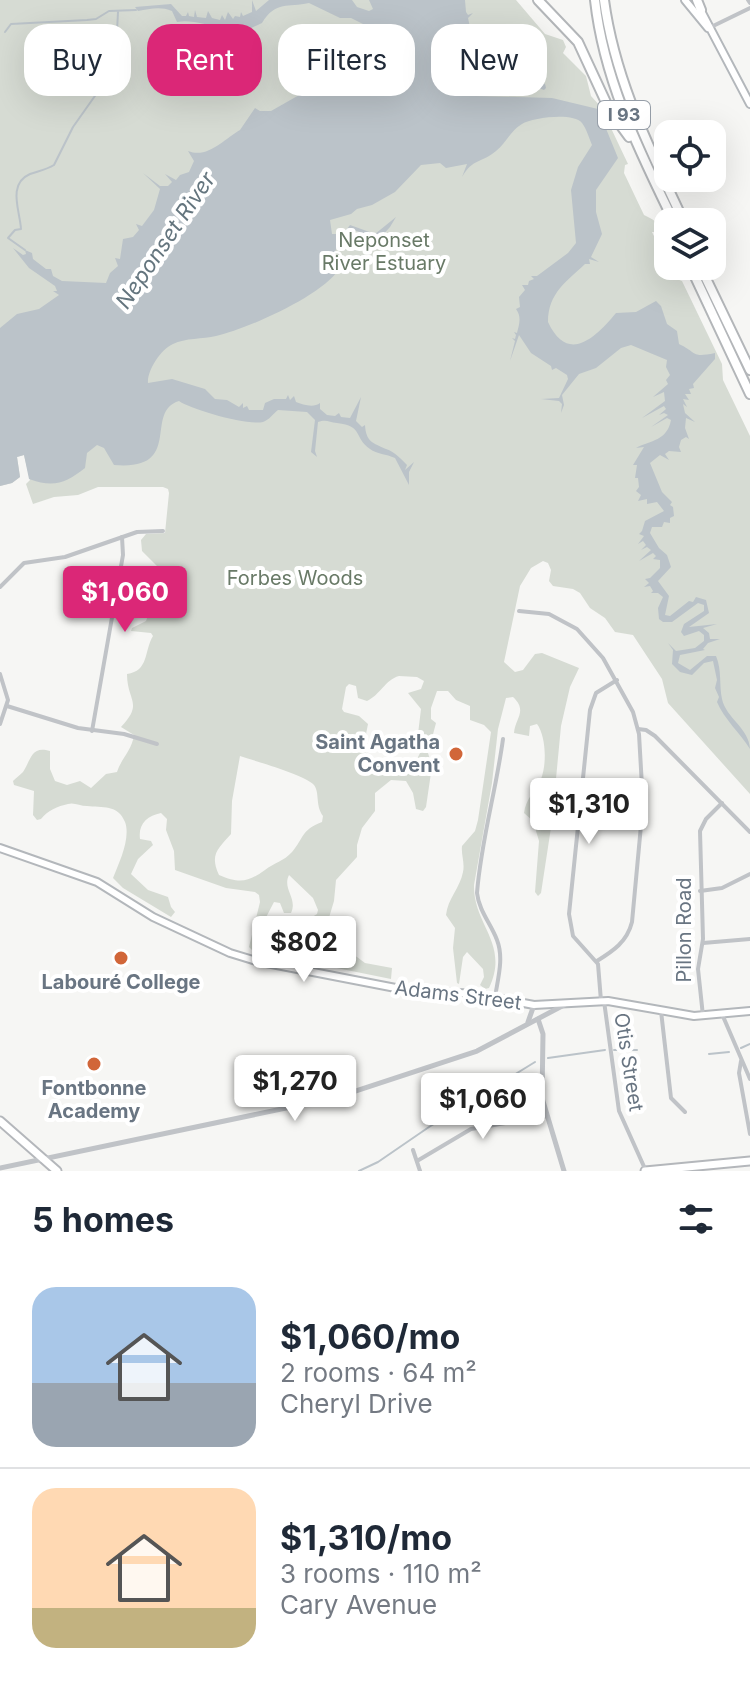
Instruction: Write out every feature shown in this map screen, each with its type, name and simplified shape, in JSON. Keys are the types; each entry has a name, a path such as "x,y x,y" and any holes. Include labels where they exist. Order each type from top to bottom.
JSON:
{"highway":[{"path":"538,0 578,42 610,111 629,137"},
{"name":"I 93","path":"598,0 602,61 629,137 669,208"},
{"name":"I 93","path":"598,0 627,97 671,208"},
{"path":"696,0 701,10"},
{"path":"703,280 750,383"},
{"path":"703,280 750,394"},
{"path":"704,280 750,370"},
{"path":"705,280 750,361"}],"main road":[{"path":"685,0 708,28"},
{"path":"701,10 750,104"},
{"name":"Adams Street","path":"0,848 97,882 153,917 245,959 406,990 495,997 534,1005 602,1001 703,1016 750,1011"},
{"path":"0,1121 57,1171"},
{"path":"646,1171 712,1169 750,1161"}],"street":[{"path":"708,28 749,4"},
{"path":"0,587 24,563 65,557 145,530 163,531"},
{"path":"92,731 121,570 122,537"},
{"path":"519,611 549,614 574,627 596,649 617,680 630,704 638,729 643,804 632,922 620,944 597,961 573,936 569,911 590,706 596,693 617,680"},
{"path":"0,674 7,689 7,706 0,724"},
{"path":"7,706 92,731 124,734 157,744"},
{"path":"638,729 655,736 750,832"},
{"path":"495,997 499,950 480,908 477,893 503,739"},
{"name":"Pillon Road","path":"703,1016 698,972 703,943 701,827 722,803"},
{"path":"700,891 722,888 750,874"},
{"path":"703,943 750,939"},
{"name":"Otis Street","path":"597,961 619,1111 646,1171"},
{"path":"0,1168 331,1099 473,1053 570,1004"},
{"path":"525,1025 531,1019 534,1005"},
{"path":"661,1011 671,1098 685,1112"},
{"path":"722,1014 750,1079"},
{"path":"538,1019 543,1034 541,1090 564,1171"},
{"path":"741,1061 739,1073 750,1134"},
{"path":"417,1161 471,1129 547,1116"},
{"path":"413,1150 420,1171"}],"green space":[{"name":"Neponset River Estuary","path":"0,0 516,0 536,24 431,24 431,96 547,96 547,35 563,40 566,47 563,53 586,76 591,96 601,107 628,164 624,173 644,215 654,220 654,280 682,281 722,364 723,380 750,436 750,794 668,703 662,679 633,635 615,632 605,618 590,608 580,593 553,586 549,581 551,570 548,563 543,561 531,568 520,586 504,662 515,672 523,670 535,654 542,653 579,668 570,687 561,726 552,821 538,896 535,892 539,841 533,821 524,813 543,773 544,743 537,724 530,726 529,736 514,733 520,706 513,697 506,698 498,729 474,885 475,899 495,959 489,988 480,985 484,977 483,969 467,952 457,983 453,948 455,928 446,915 463,872 462,846 475,831 478,820 491,732 484,725 470,720 470,706 456,700 448,691 437,691 431,708 431,719 436,723 428,753 432,766 426,807 423,811 416,809 413,793 406,781 391,780 375,793 375,811 362,828 357,857 336,880 334,901 322,941 328,951 349,951 365,963 392,968 391,979 253,951 249,947 259,895 226,888 175,870 174,851 166,830 167,819 161,813 142,825 140,839 151,841 153,845 138,859 131,874 148,890 168,897 175,912 171,917 123,888 113,878 124,850 126,835 125,822 118,812 109,808 70,804 53,809 37,820 33,815 34,791 14,785 13,781 23,772 35,752 44,750 50,751 50,769 55,781 67,785 80,781 91,788 106,774 117,772 129,750 134,735 121,727 133,707 127,674 143,665 153,636 151,633 131,631 146,621 149,613 147,604 134,593 132,587 157,573 157,566 142,551 141,540 146,534 165,533 168,489 98,487 78,495 54,497 33,504 26,484 30,480 24,455 17,457 20,477 0,486","holes":["399,676 417,677 424,681 421,689 408,693 421,709 418,734 421,751 411,766 377,766 363,749 368,724 359,716 342,709 346,687 349,684 356,686 358,698 367,701","240,756 309,781 317,792 323,816 322,822 306,831 292,852 282,860 249,879 238,881 219,875 215,856 231,834 232,801","289,875 313,898 318,910 317,914 301,924 290,940 277,940 262,935 260,929 274,902 280,903 284,913 291,913 293,903 287,885"]}],"water":[{"name":"Neponset River","path":"252,0 256,11 269,0 352,0 357,7 369,11 373,9 369,0 465,0 466,12 468,15 473,13 468,18 469,24 431,24 431,96 552,98 598,109 618,158 596,190 596,212 602,234 591,257 599,262 589,259 590,264 585,264 565,282 551,303 548,322 564,342 582,343 600,331 616,313 636,312 656,301 667,324 677,331 679,344 698,355 715,353 715,359 693,384 694,388 689,389 691,394 685,394 689,400 683,399 687,407 683,404 685,413 695,422 686,418 685,428 689,439 681,440 681,452 669,451 665,454 669,460 660,455 650,463 662,492 672,502 670,505 674,516 670,518 670,523 664,522 662,527 652,527 650,533 667,555 671,567 658,581 669,596 665,615 670,616 696,597 706,600 709,613 689,627 717,624 703,628 710,639 720,639 708,643 705,650 680,655 678,663 690,670 707,656 716,656 724,706 746,735 750,749 717,702 719,697 715,688 717,680 713,661 704,663 692,675 680,672 672,664 673,650 668,643 676,651 695,648 704,641 704,635 699,631 684,636 681,632 684,624 704,611 704,605 698,603 672,622 663,622 659,619 658,608 663,597 651,593 650,586 644,587 649,583 645,579 660,568 660,560 653,559 656,556 653,553 639,561 651,550 647,547 641,550 646,545 643,541 638,544 644,536 639,534 645,521 664,511 657,502 647,504 647,499 638,501 641,495 636,491 639,487 638,478 635,478 637,465 633,465 644,447 636,448 658,439 669,427 671,420 667,418 651,427 668,415 659,415 666,409 664,406 642,418 665,401 664,392 653,397 668,384 667,360 631,345 621,348 596,368 579,374 562,395 564,405 561,413 562,404 559,401 541,399 559,398 567,375 556,368 552,370 551,366 531,353 519,335 510,361 515,341 512,338 515,339 514,332 517,333 520,321 516,309 520,307 519,297 525,290 522,285 528,285 534,279 531,276 537,276 568,253 576,243 571,190 578,167 592,145 582,123 577,120 552,117 522,124 496,151 474,164 462,177 467,164 446,168 440,163 421,165 395,192 372,205 330,220 332,234 343,234 350,225 375,234 396,217 372,247 373,237 354,230 351,232 355,242 354,251 353,244 339,242 334,254 339,269 317,290 283,310 246,326 216,336 173,344 163,351 152,367 148,383 172,379 205,389 215,399 227,400 239,407 243,403 243,408 247,406 249,410 263,410 265,403 286,399 288,395 290,400 294,396 296,402 305,405 320,403 320,409 327,415 339,413 341,417 350,418 361,397 356,421 362,427 365,425 371,441 392,452 407,465 405,470 414,462 409,472 409,485 395,458 370,449 355,429 345,424 318,422 317,457 311,452 315,420 307,412 278,410 265,421 255,423 219,416 179,401 169,407 164,416 160,439 149,459 136,464 114,465 104,448 97,445 87,453 85,468 66,480 53,483 29,479 24,455 17,457 20,477 0,486 0,328 17,314 39,309 59,295 53,291 57,291 55,286 29,268 13,248 23,255 26,254 25,250 32,253 33,259 46,269 51,269 53,276 62,281 106,283 110,273 118,266 115,258 120,259 123,239 133,237 139,230 136,224 142,226 154,210 160,189 143,173 160,186 168,186 172,182 165,174 176,180 189,172 194,161 188,151 202,152 216,147 240,130 255,108 271,111 297,96 415,96 415,24 363,24 351,18 340,18 309,3 277,8 260,24 177,22 172,11 159,8 138,11 135,7 171,4 182,16 188,12 189,16 194,17 195,10 197,17 206,18 208,11 212,18 220,20 222,15 225,20 228,12 233,19 240,17 241,12 243,16 252,12"}],"waterway":[{"path":"5,32 11,24 96,19 109,11 136,10"},
{"path":"25,250 8,238 15,230 21,229 16,198 19,184 30,174 54,165 73,127 109,76 116,50 118,12"},
{"path":"741,1048 750,1044"},
{"path":"548,1058 605,1050"},
{"path":"614,1050 637,1050"},
{"path":"709,1054 729,1052"},
{"path":"359,1171 535,1062"}],"place":[{"name":"Saint Agatha Convent","path":"456,754"},
{"name":"Labouré College","path":"121,958"},
{"name":"Fontbonne Academy","path":"94,1064"}],"park label":[{"name":"Forbes Woods","path":"295,578"}]}
